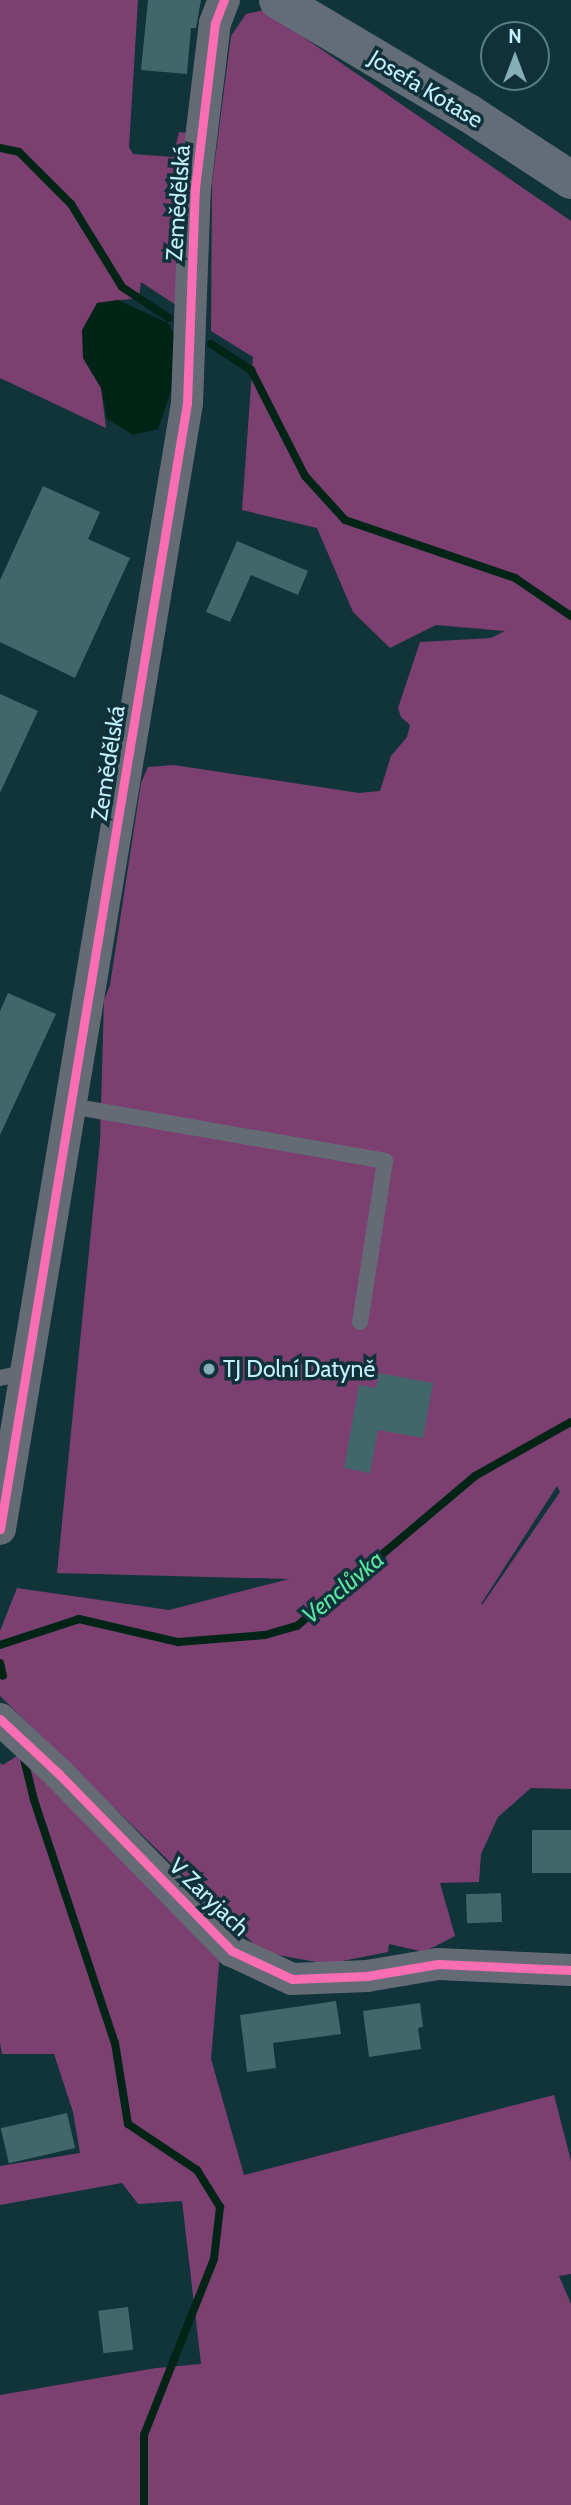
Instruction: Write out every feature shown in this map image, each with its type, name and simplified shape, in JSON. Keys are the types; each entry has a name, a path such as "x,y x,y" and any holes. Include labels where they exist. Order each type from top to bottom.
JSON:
{"street":[{"name":"Zemědělská","path":"0,1529 12,1375 71,1106 187,403 195,188 215,23 224,0"},
{"name":"Josefa Kotase","path":"278,0 467,112 571,180"},
{"name":"V Zaryjach","path":"0,1719 58,1773 232,1951 292,1979 367,1976 438,1964 571,1970"}],"lane":[{"path":"71,1106 385,1161 360,1322"}],"shaded area":[{"path":"0,0 138,0 129,147 133,154 173,157 179,132 188,133 182,309 141,282 139,298 97,303 83,358 101,388 106,428 0,378"},
{"path":"264,10 571,221 571,1789 531,1788 498,1817 481,1854 479,1882 440,1883 455,1936 424,1952 389,1944 388,1952 327,1964 262,1952 0,1696 0,1631 17,1588 169,1610 289,1579 57,1573 100,1141 104,1000 110,985 141,783 148,767 174,765 359,793 380,791 391,756 407,737 410,725 401,717 398,708 420,642 491,638 505,631 436,625 390,648 353,612 317,528 242,510 253,357 211,331 212,183 231,36 246,14","holes":["557,1486 560,1492 482,1605"]},
{"path":"118,300 168,323 175,335 171,391 158,429 133,435 107,419 101,388 83,358 82,330 97,303"},
{"path":"17,1756 52,1776 220,1953 211,2059 244,2175 554,2095 571,2161 571,2274 559,2276 571,2304 571,2505 0,2505 0,2395 156,2368 201,2364 182,2201 138,2204 122,2183 0,2205 0,2166 80,2153 73,2112 54,2054 2,2054 0,2043 0,1763 3,1765"}],"building":[{"path":"148,0 201,0 196,28 191,28 187,74 141,70"},
{"path":"43,486 100,512 88,539 130,558 75,678 0,642 0,580"},
{"path":"237,541 308,571 298,595 251,575 230,622 206,612"},
{"path":"0,694 38,711 0,793"},
{"path":"8,993 56,1014 0,1135 0,1011"},
{"path":"379,1373 433,1383 423,1438 378,1430 370,1473 344,1468 359,1385 376,1388"},
{"path":"532,1830 571,1830 571,1873 532,1873"},
{"path":"501,1893 502,1922 467,1923 466,1894"},
{"path":"336,2001 341,2034 273,2043 276,2068 247,2072 240,2015"},
{"path":"420,2003 423,2027 418,2028 421,2049 369,2057 363,2011"},
{"path":"67,2113 75,2148 9,2163 1,2128"},
{"path":"128,2307 133,2350 103,2353 98,2311"}],"waterway":[{"path":"0,148 19,152 71,204 122,287 169,318"},
{"path":"211,344 251,370 305,476 345,520 515,578 571,616"},
{"name":"Venclůvka","path":"0,1645 79,1619 178,1642 265,1635 297,1626 475,1476 571,1422"},
{"path":"0,1663 3,1676"},
{"path":"24,1759 34,1800 115,2043 128,2124 197,2170 220,2207 214,2259 144,2435 144,2505"}],"cycle path":[{"path":"0,1529 187,403 195,188 215,23 224,0"},
{"path":"0,1719 58,1773 232,1951 292,1979 367,1976 438,1964 571,1970"}],"place":[{"name":"TJ Dolní Datyně","path":"209,1369"}]}
